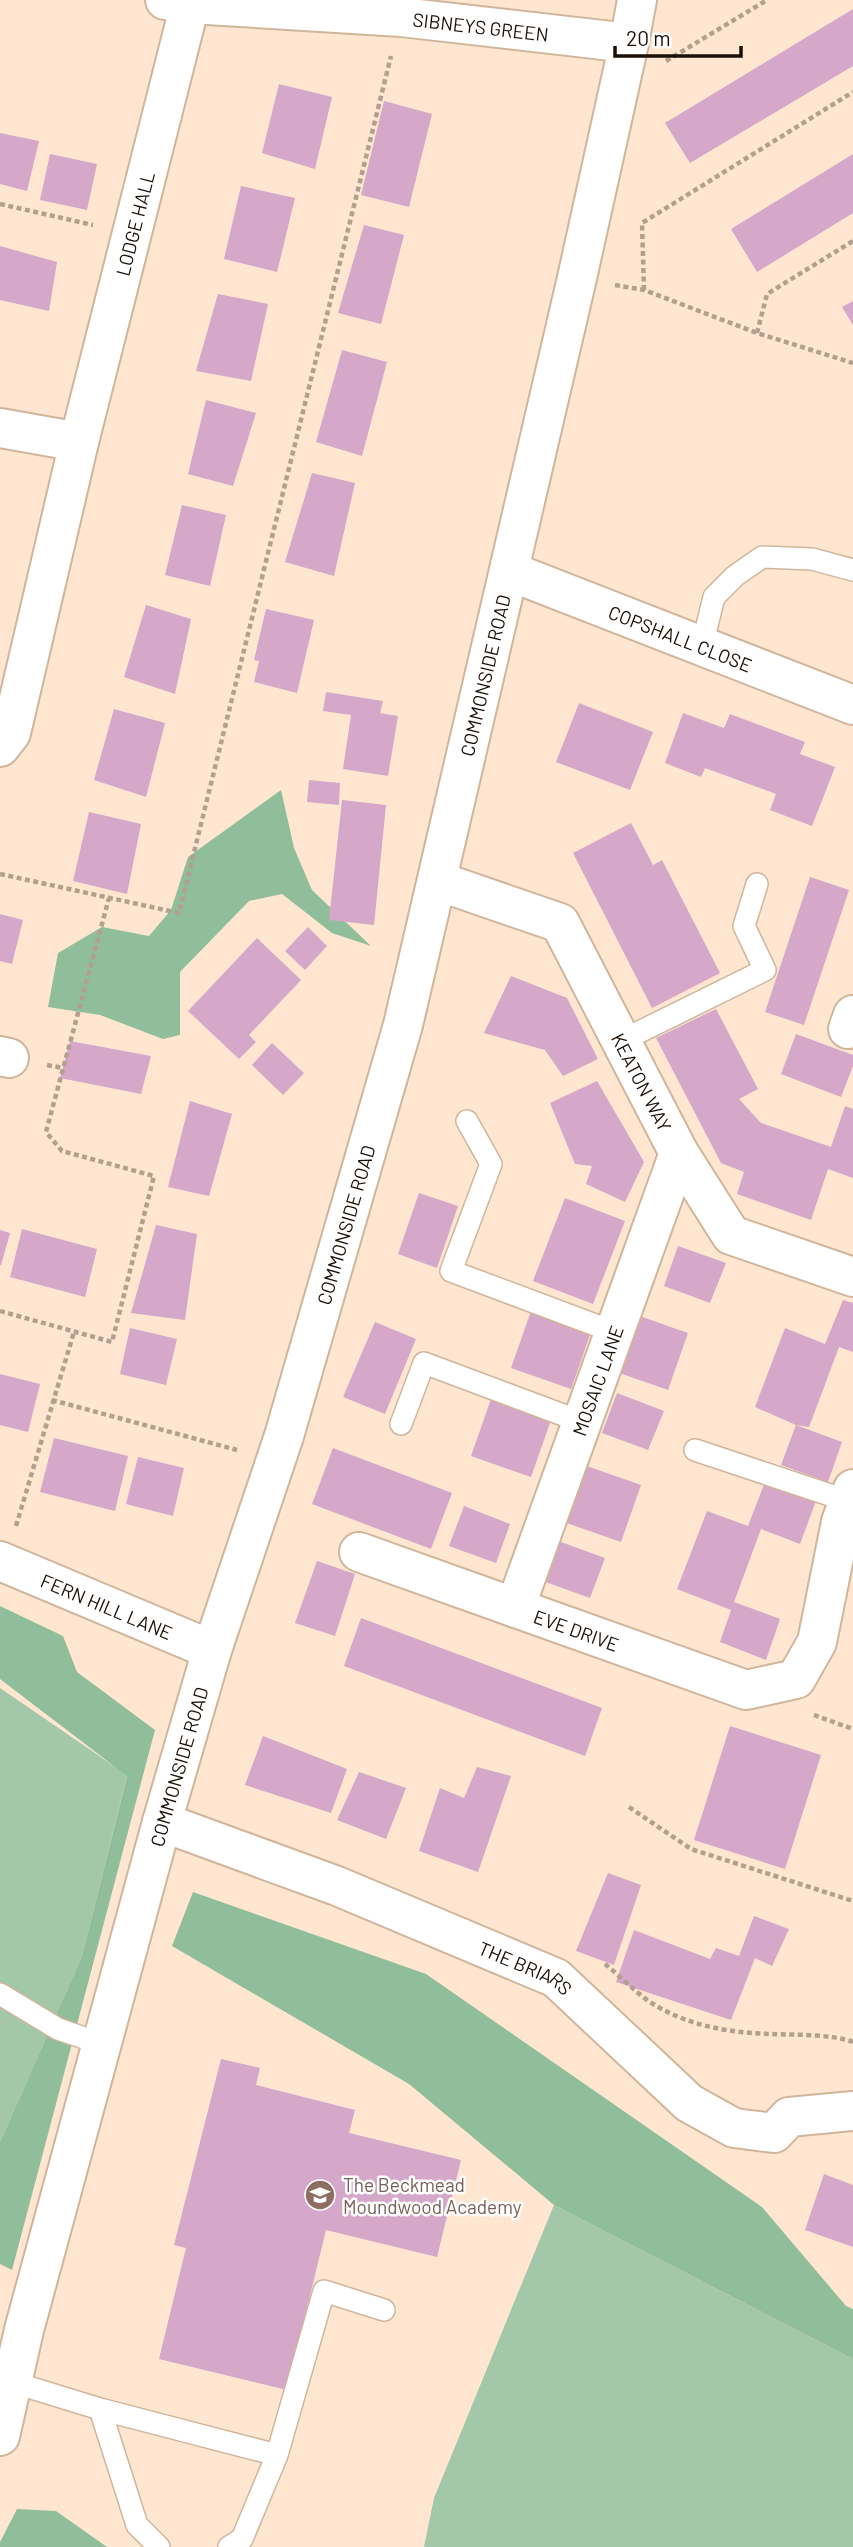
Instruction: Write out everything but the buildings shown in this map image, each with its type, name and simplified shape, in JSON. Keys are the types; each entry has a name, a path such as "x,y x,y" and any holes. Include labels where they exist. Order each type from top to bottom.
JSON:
{"street":[{"name":"COMMONSIDE ROAD","path":"0,2437 12,2382 162,1822 212,1650 275,1460 403,1025 509,572 637,0"},
{"name":"SIBNEYS GREEN","path":"177,2 401,17 629,43"},
{"name":"LODGE HALL","path":"0,747 11,733 131,234 177,2"},
{"path":"0,428 79,442"},
{"name":"COPSHALL CLOSE","path":"509,572 853,705"},
{"name":"KEATON WAY","path":"438,881 560,923 679,1153 731,1235 853,1277"},
{"name":"MOSAIC LANE","path":"515,1608 679,1153"},
{"name":"EVE DRIVE","path":"359,1552 746,1690 796,1679 817,1642 841,1522 850,1495"},
{"name":"FERN HILL LANE","path":"3,1562 212,1650"},
{"name":"THE BRIARS","path":"162,1822 337,1886 556,1978 689,2103 734,2128 774,2133 789,2117 853,2110"}],"lane":[{"path":"702,646 713,597 734,576 762,557 812,559 853,570"},
{"path":"621,1041 765,970 744,926 757,884"},
{"path":"467,1121 491,1164 451,1271 614,1332"},
{"path":"401,1424 424,1363 582,1422"},
{"path":"695,1450 850,1495"},
{"path":"0,1994 58,2029 103,2045"},
{"path":"229,2547 242,2539 277,2455 324,2291 384,2310"},
{"path":"12,2382 100,2409 277,2455"},
{"path":"100,2409 137,2525 159,2547"}],"path":[{"path":"661,64 767,0"},
{"path":"0,874 179,913 401,17"},
{"path":"644,290 642,223 853,92"},
{"path":"0,204 131,234"},
{"path":"757,333 767,294 853,241"},
{"path":"576,278 644,290 757,333 853,363"},
{"path":"0,1311 111,1342 154,1176 62,1151 46,1132 109,898"},
{"path":"3,1562 74,1332"},
{"path":"52,1400 275,1460"},
{"path":"629,1807 691,1849 853,1901"},
{"path":"602,1961 649,2001 681,2018 726,2030 853,2042"}],"green space":[{"path":"281,790 294,848 312,890 371,946 332,933 282,894 249,901 180,972 180,1035 163,1039 100,1015 48,1007 58,953 102,927 149,936 171,910 188,857"},
{"path":"0,1606 63,1636 77,1672 155,1730 12,2270 0,2264 0,2142 82,1956 127,1776 0,1679"},
{"path":"0,1688 127,1775 82,1956 0,2142"},
{"path":"193,1892 426,1974 762,2207 846,2306 853,2309 853,2359 554,2205 409,2084 172,1946"},
{"path":"554,2205 853,2359 853,2547 424,2547 434,2498"},
{"path":"17,2509 56,2511 107,2547 0,2547"}],"place":[{"name":"The Beckmead Moundwood Academy","path":"320,2195"}]}
